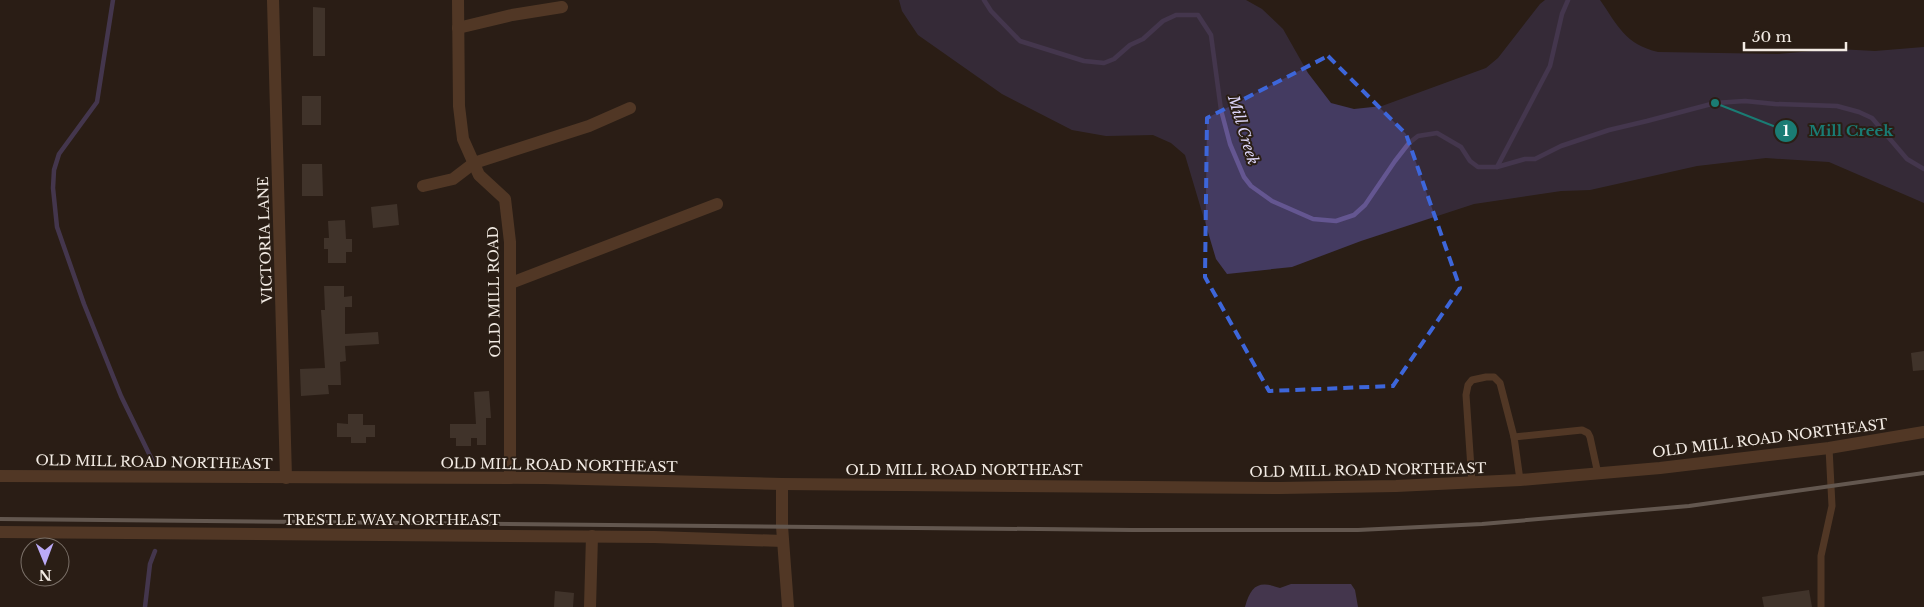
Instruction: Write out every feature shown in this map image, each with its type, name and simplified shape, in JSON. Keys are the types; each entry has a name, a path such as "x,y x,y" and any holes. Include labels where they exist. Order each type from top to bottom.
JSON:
{"street":[{"name":"VICTORIA LANE","path":"274,0 286,478"},
{"name":"OLD MILL ROAD","path":"458,0 460,106 463,139 479,175 504,198 510,242 510,478"},
{"path":"458,28 512,15 562,8"},
{"path":"422,186 453,179 474,163 589,126 630,108"},
{"path":"510,283 717,204"},
{"name":"OLD MILL ROAD NORTHEAST","path":"0,476 510,478 782,484 1280,488 1472,483 1598,474 1728,461 1829,448 1924,432"},
{"path":"782,484 783,541 788,607"},
{"name":"TRESTLE WAY NORTHEAST","path":"0,532 592,536 783,541"},
{"path":"590,607 592,536"}],"lane":[{"path":"1472,483 1466,395 1468,385 1472,380 1486,377 1494,377 1500,383 1514,437 1520,480"},
{"path":"1514,437 1582,430 1588,433 1598,474"},
{"path":"1821,607 1821,556 1832,506 1829,448"}],"highlighted area":[{"path":"1328,56 1406,134 1460,288 1393,386 1269,391 1205,277 1207,118"}],"shaded area":[{"path":"899,0 1246,0 1262,9 1283,29 1308,73 1331,103 1354,109 1382,106 1486,68 1498,58 1545,0 1600,0 1623,33 1647,49 1658,52 1778,54 1837,49 1875,51 1924,47 1924,203 1829,162 1766,158 1697,166 1590,190 1561,191 1474,204 1361,241 1292,267 1227,274 1216,259 1185,155 1171,143 1153,135 1106,136 1072,130 1002,94 918,35 902,11"},
{"path":"1291,584 1351,584 1355,590 1358,607 1245,607 1250,594 1256,587 1266,585 1280,588"}],"building":[{"path":"313,7 325,8 325,56 313,56"},
{"path":"302,96 321,96 321,125 302,125"},
{"path":"302,164 322,164 323,196 302,196"},
{"path":"397,204 399,225 373,228 371,207"},
{"path":"345,220 346,239 352,239 352,252 346,252 346,263 328,263 328,249 324,249 324,238 329,238 328,221"},
{"path":"324,286 344,286 344,297 352,296 352,307 345,307 345,334 378,332 379,344 345,346 346,361 340,362 341,385 328,385 329,394 301,396 300,369 325,368 321,310 325,310"},
{"path":"1924,351 1924,370 1913,371 1911,353"},
{"path":"489,391 491,418 486,418 486,445 477,445 477,438 471,438 471,446 456,446 456,438 450,438 450,424 476,424 474,392"},
{"path":"348,414 363,414 363,425 375,425 375,437 366,437 366,443 351,443 351,437 337,437 337,423 348,424"},
{"path":"1809,590 1812,607 1764,607 1762,597"},
{"path":"555,591 574,593 573,607 554,607"}],"waterway":[{"path":"113,0 97,102 59,154 54,170 53,188 57,227 84,304 121,396 154,464"},
{"name":"Mill Creek","path":"984,0 991,11 1020,41 1084,61 1104,63 1114,59 1130,45 1143,39 1163,21 1176,15 1198,15 1211,35 1221,110 1230,144 1244,177 1251,186 1272,201 1313,219 1336,221 1354,215 1365,205 1409,143 1418,136 1437,133 1461,147 1470,161 1478,167 1497,167 1525,159 1535,159 1561,146 1609,130 1715,103 1745,101 1837,106 1859,112 1872,118 1907,159 1924,169"},
{"path":"1497,167 1550,66 1562,14 1568,0"},
{"path":"145,607 150,564 155,551"}],"railway":[{"path":"0,519 1132,530 1358,530 1482,524 1689,506 1924,473"}],"place":[{"name":"Mill Creek","path":"1715,103"}]}
